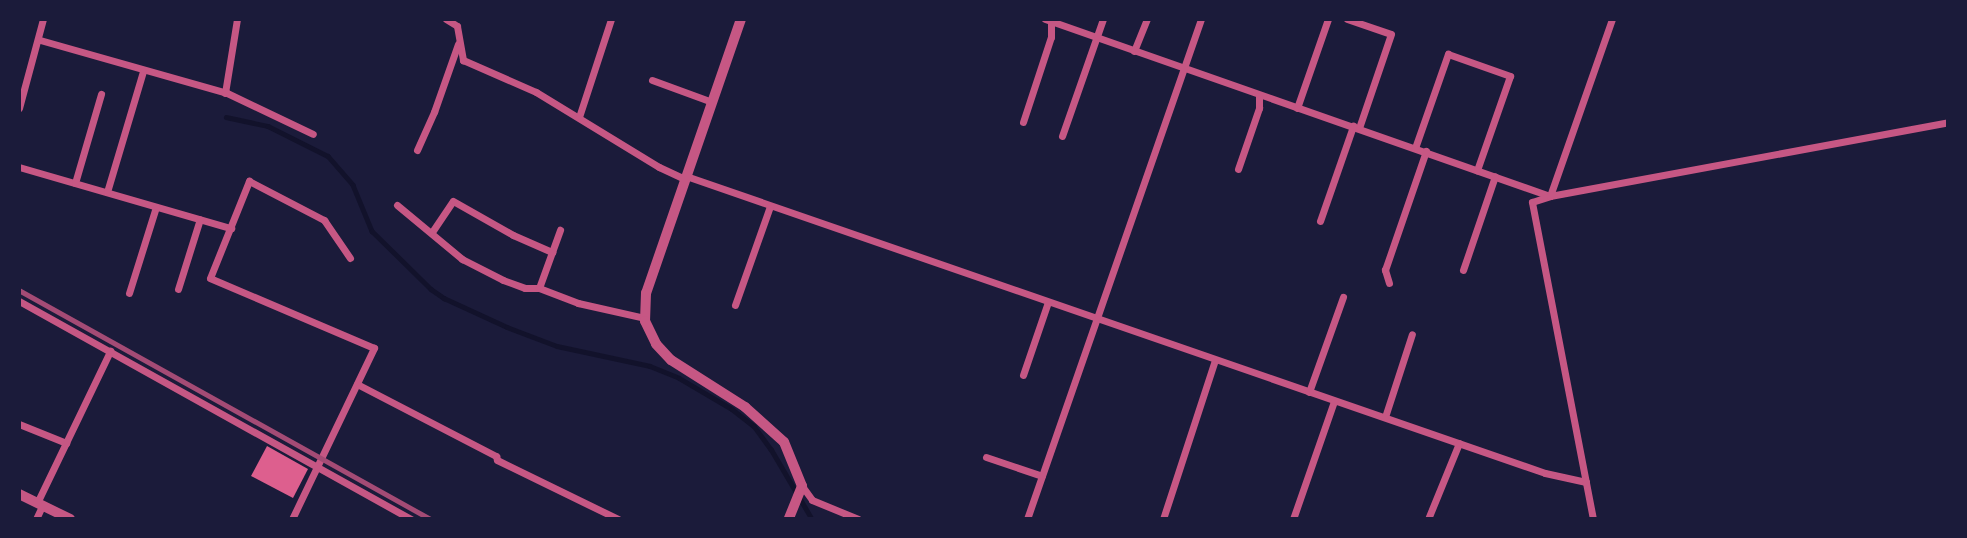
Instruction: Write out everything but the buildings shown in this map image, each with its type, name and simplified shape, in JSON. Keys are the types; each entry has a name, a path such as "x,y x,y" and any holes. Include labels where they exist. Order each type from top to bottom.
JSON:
{"street":[{"path":"19,108 40,40 43,19"},
{"path":"225,93 237,19"},
{"path":"446,19 458,22 463,60 536,92 659,167 1545,473 1586,482"},
{"path":"579,117 611,19"},
{"path":"741,19 646,293 645,318 656,344 671,360 745,407 785,442 801,489 813,500 858,519"},
{"path":"1062,136 1103,19"},
{"path":"1134,51 1147,19"},
{"path":"1027,519 1201,19"},
{"path":"1297,107 1328,19"},
{"path":"1320,221 1391,34 1347,19"},
{"path":"1550,196 1612,19"},
{"path":"1048,20 1550,196"},
{"path":"1023,122 1051,37 1048,20"},
{"path":"40,40 225,93 313,134"},
{"path":"417,150 435,112 459,40"},
{"path":"1415,148 1448,54 1510,76 1477,170"},
{"path":"107,192 143,71"},
{"path":"652,80 712,102"},
{"path":"75,183 101,94"},
{"path":"1238,169 1259,108 1259,96"},
{"path":"1593,519 1532,202 1550,196 1948,122"},
{"path":"1390,283 1385,270 1426,151"},
{"path":"19,167 231,228"},
{"path":"1463,270 1495,176"},
{"path":"292,519 374,348 210,278 249,181 324,220 350,258"},
{"path":"432,232 453,201 513,235 552,252"},
{"path":"397,205 475,267 525,288 539,288 578,303 645,318"},
{"path":"735,305 770,206"},
{"path":"130,293 156,207"},
{"path":"178,289 200,219"},
{"path":"539,288 560,230"},
{"path":"1309,392 1343,297"},
{"path":"19,300 411,519"},
{"path":"1023,375 1048,302"},
{"path":"1385,417 1412,334"},
{"path":"36,519 66,443 110,351"},
{"path":"1163,519 1215,360"},
{"path":"356,384 496,456 497,460 618,519"},
{"path":"1293,519 1334,401"},
{"path":"19,424 66,443"},
{"path":"1428,519 1459,443"},
{"path":"986,457 1042,477"},
{"path":"789,519 801,489"},
{"path":"19,494 70,519"}],"waterway":[{"path":"226,117 268,126 328,156 353,185 372,231 431,289 444,298 557,346 650,366 679,378 732,409 754,426 771,449 812,519"}],"railway":[{"path":"19,290 431,519"}]}
